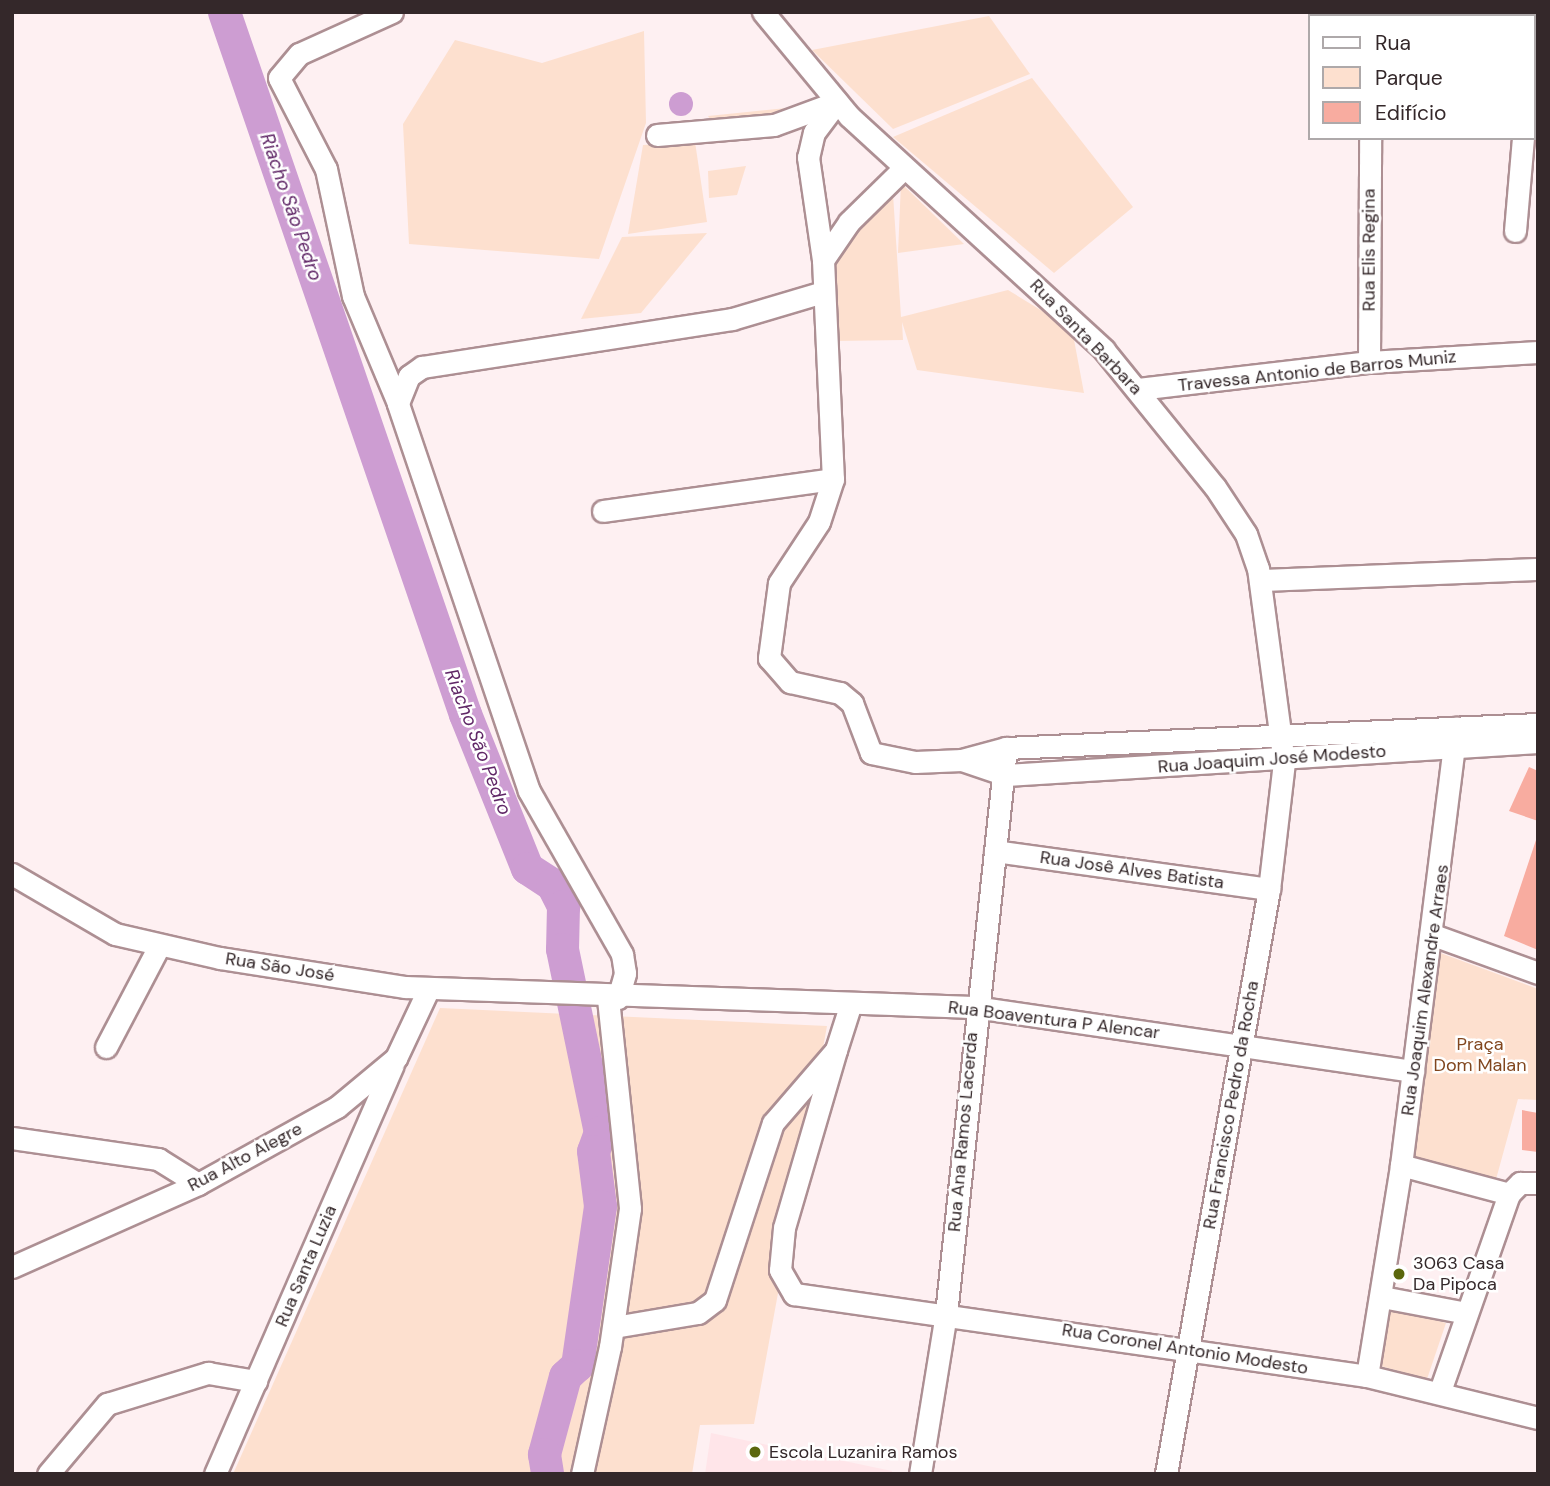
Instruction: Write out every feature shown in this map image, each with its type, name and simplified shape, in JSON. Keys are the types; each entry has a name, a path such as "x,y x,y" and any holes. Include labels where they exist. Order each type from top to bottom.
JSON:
{"street":[{"path":"392,12 299,54 279,78 326,169 353,296 398,403 529,791 622,954 625,973 606,997 631,1185 614,1326 582,1474"},
{"name":"Rua Santa Barbara","path":"763,12 837,102 903,169 1046,293 1138,389 1246,534 1261,580 1282,735"},
{"path":"657,135 774,125 837,102"},
{"path":"837,102 809,144 823,260 833,479 819,522 779,583 769,658 790,682 840,693 852,703 871,753 915,762 962,760 1006,775"},
{"name":"Rua Elis Regina","path":"1369,362 1370,140"},
{"path":"1515,231 1523,140"},
{"path":"823,260 849,222 903,169"},
{"path":"398,403 409,376 422,367 732,320 823,292"},
{"name":"Travessa Antonio de Barros Muniz","path":"1138,389 1369,362 1538,352"},
{"path":"603,511 833,479"},
{"path":"1261,580 1538,569"},
{"name":"Rua Joaquim José Modesto","path":"1006,775 1284,762 1538,724"},
{"name":"Rua Joaquim José Modesto","path":"962,760 1006,748 1282,735 1456,735 1538,742"},
{"name":"Rua Francisco Pedro da Rocha","path":"1166,1474 1186,1348 1269,889 1284,762 1282,735"},
{"name":"Rua Joaquim Alexandre Arraes","path":"1367,1376 1382,1297 1433,935 1456,735"},
{"path":"1094,744 1095,771"},
{"name":"Rua Ana Ramos Lacerda","path":"920,1474 946,1314 974,1007 1006,775 1006,748"},
{"name":"Rua Josê Alves Batista","path":"995,851 1269,889"},
{"name":"Rua São José","path":"12,874 115,934 159,946 428,990 565,996"},
{"path":"1433,935 1538,973"},
{"path":"106,1047 159,946"},
{"name":"Rua Alto Alegre","path":"12,1267 198,1184 337,1107 396,1058 428,990"},
{"name":"Rua Boaventura P Alencar","path":"565,996 974,1007 1413,1071"},
{"path":"614,1326 698,1313 715,1300 773,1123 836,1051 850,1003"},
{"name":"Rua Coronel Antonio Modesto","path":"836,1051 818,1124 789,1202 780,1270 794,1294 1367,1376 1440,1391 1538,1418"},
{"name":"Rua Santa Luzia","path":"215,1474 396,1058"},
{"path":"12,1138 158,1159 198,1184"},
{"path":"1401,1165 1524,1186 1467,1313 1440,1391"},
{"path":"1382,1297 1467,1313"},
{"path":"48,1474 107,1404 208,1373 257,1381"}],"shaded area":[{"path":"681,92 690,95 693,104 690,113 681,116 672,113 669,104 672,95"},
{"name":"Escola Luzanira Ramos","path":"711,1433 892,1471 892,1474 705,1474"}],"green space":[{"path":"989,16 1030,74 893,129 812,50"},
{"path":"644,31 646,123 599,259 409,244 403,124 455,40 542,63"},
{"path":"1032,78 1133,207 1054,273 893,137"},
{"path":"796,107 790,116 713,123 708,116"},
{"path":"695,142 707,222 628,234 643,145"},
{"path":"746,166 737,195 709,198 708,171"},
{"path":"901,183 964,244 898,253"},
{"path":"893,194 901,317 1008,290 1072,329 1084,393 917,370 902,322 903,340 835,341 831,262 850,232"},
{"path":"707,233 641,313 581,319 622,237"},
{"name":"Praça Dom Malan","path":"1435,951 1538,989 1538,1100 1518,1099 1495,1183 1409,1158"},
{"path":"440,1008 827,1026 754,1424 700,1425 692,1474 233,1474"},
{"path":"1389,1308 1446,1323 1427,1379 1377,1365"}],"building":[{"path":"1529,767 1538,771 1538,821 1509,811"},
{"path":"1538,837 1538,950 1504,936"},
{"path":"1522,1110 1538,1113 1538,1152 1522,1150"}],"waterway":[{"name":"Riacho São Pedro","path":"224,12 465,714 527,868 552,884 563,906 562,949 600,1132 593,1151 600,1206 577,1365 565,1376 544,1454 547,1474"}],"place":[{"name":"3063 Casa Da Pipoca","path":"1399,1274"},
{"name":"Escola Luzanira Ramos","path":"755,1452"}]}
